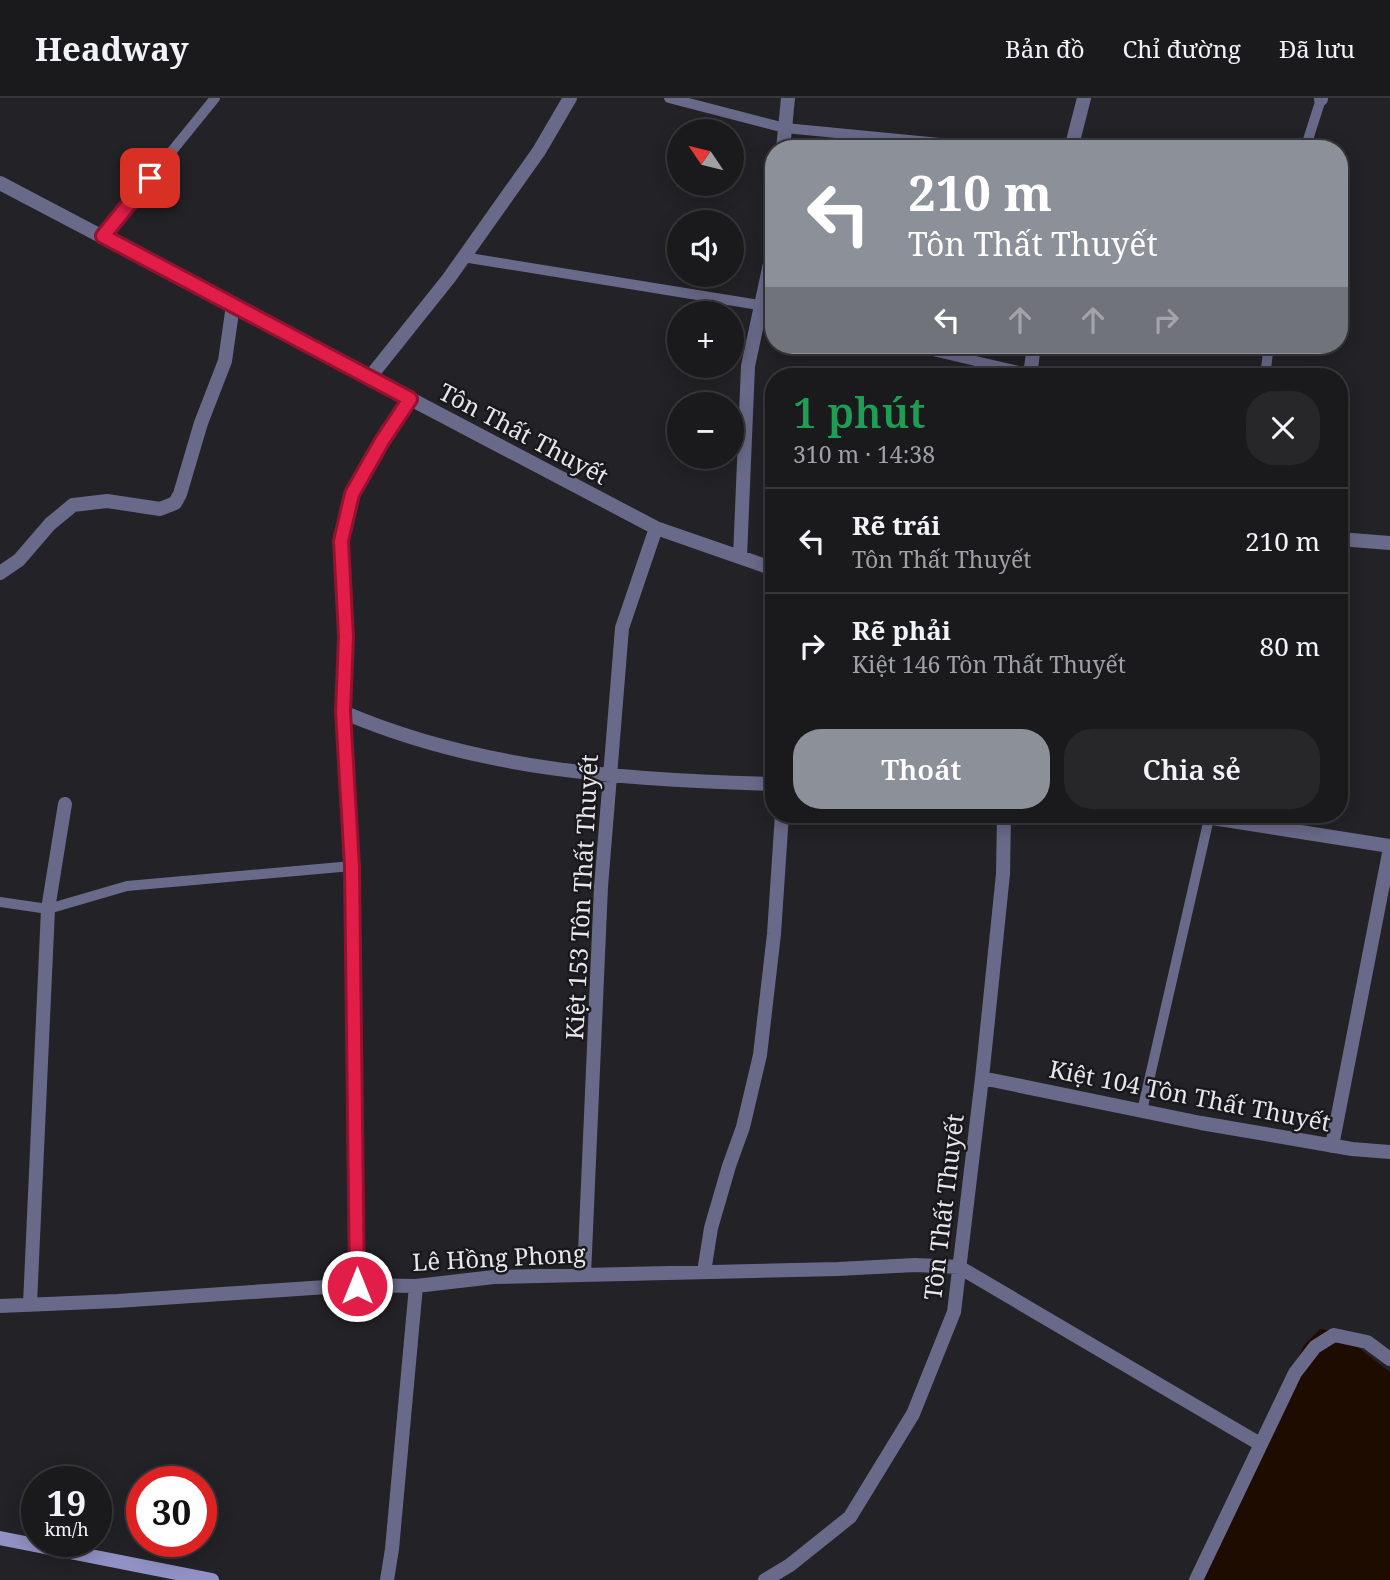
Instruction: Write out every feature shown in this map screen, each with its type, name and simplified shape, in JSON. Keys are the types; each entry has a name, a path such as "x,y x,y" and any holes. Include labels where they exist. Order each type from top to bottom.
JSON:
{"main road":[{"path":"0,1538 212,1580"}],"street":[{"path":"370,377 431,304 539,151 570,98"},
{"path":"784,140 788,98"},
{"path":"1073,140 1084,98"},
{"name":"Tôn Thất Thuyết","path":"0,183 656,528 765,566"},
{"path":"0,573 19,560 50,524 73,505 107,501 160,509 175,503 225,361 233,305"},
{"path":"740,557 748,366 765,310"},
{"path":"357,1286 352,866 343,712 346,637 341,541 352,494 410,399"},
{"name":"Kiệt 153 Tôn Thất Thuyết","path":"584,1275 601,887 622,628 656,528"},
{"path":"1348,540 1390,543"},
{"path":"343,712 389,732 483,757 542,768 611,776 765,784"},
{"path":"30,1304 48,909 65,804"},
{"path":"704,1272 711,1228 743,1127 760,1055 774,934 781,823"},
{"name":"Tôn Thất Thuyết","path":"765,1580 790,1565 850,1517 913,1414 954,1312 1003,874 1004,823"},
{"path":"1251,823 1390,847 1332,1146"},
{"name":"Kiệt 104 Tôn Thất Thuyết","path":"982,1078 1332,1146 1390,1152"},
{"name":"Lê Hồng Phong","path":"0,1306 357,1286 416,1286 494,1277 915,1265 959,1268"},
{"path":"959,1268 1260,1444"},
{"path":"387,1580 416,1286"},
{"path":"1196,1580 1295,1373 1315,1347 1334,1335 1367,1342 1390,1359"}],"lane":[{"path":"103,236 215,98"},
{"path":"669,98 785,128 909,140"},
{"path":"1308,140 1321,98"},
{"path":"463,257 765,307"},
{"path":"943,354 1001,368"},
{"path":"1142,1111 1208,823"},
{"path":"0,902 48,909 127,886 352,866"}],"shaded area":[{"path":"1320,1329 1338,1332 1390,1372 1390,1580 1200,1580 1304,1345"}],"route":[{"path":"150,178 103,236 410,399 352,494 341,541 346,637 343,712 352,866 357,1286"}]}
